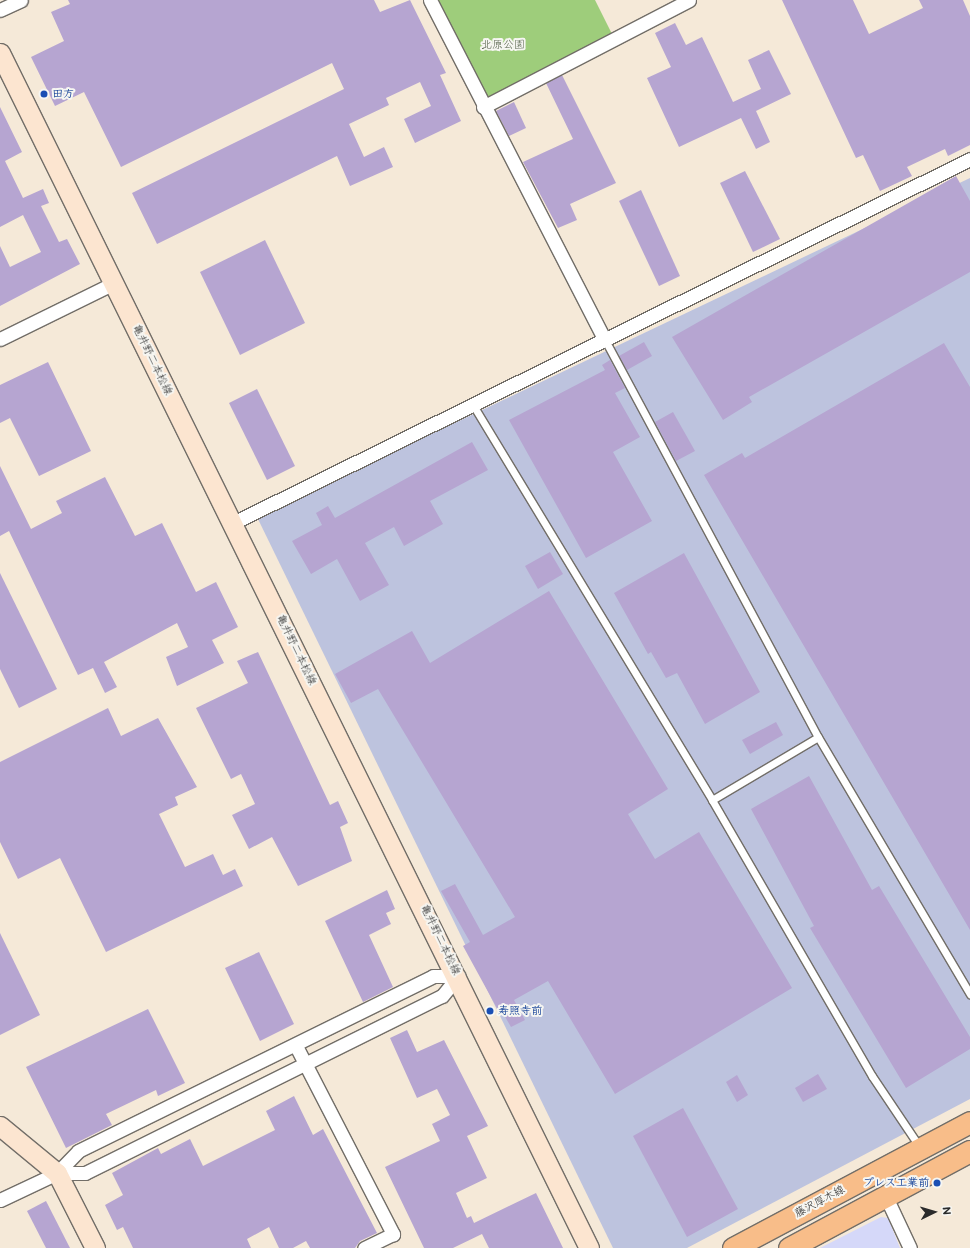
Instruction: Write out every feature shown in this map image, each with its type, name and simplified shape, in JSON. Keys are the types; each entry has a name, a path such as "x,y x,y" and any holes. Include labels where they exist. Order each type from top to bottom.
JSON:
{"main road":[{"name":"藤沢厚木線","path":"733,1248 970,1122"},
{"path":"793,1247 970,1151"}],"street":[{"path":"0,10 21,0"},
{"path":"430,0 483,106 605,340"},
{"path":"483,106 689,0"},
{"name":"亀井野二本松線","path":"0,54 458,976 589,1248"},
{"path":"233,523 970,159"},
{"path":"0,340 114,283"},
{"path":"0,1200 57,1173 78,1151 296,1046 434,976 458,976"},
{"path":"57,1173 84,1173 442,996 458,976"},
{"path":"296,1046 393,1234 364,1248"},
{"path":"0,1126 57,1173 95,1248"},
{"path":"886,1197 910,1248"}],"lane":[{"path":"605,340 818,737 970,994"},
{"path":"473,405 712,800 812,978 897,1119 921,1148"},
{"path":"712,800 818,737"}],"shaded area":[{"path":"970,178 970,1099 687,1248 613,1248 257,517"},
{"path":"881,1217 888,1218 900,1248 820,1248"}],"green space":[{"name":"北原公園","path":"430,0 595,0 614,38 483,107"}],"building":[{"path":"68,0 374,0 380,12 410,0 446,73 440,75 461,121 415,143 404,119 431,106 420,82 386,98 389,105 349,124 364,157 384,147 393,167 350,186 337,156 157,244 132,193 344,89 332,63 121,167 84,92 55,106 31,57 64,41 51,12 70,4"},
{"path":"782,0 853,0 869,34 923,8 919,0 963,0 970,16 970,145 948,156 945,149 907,167 912,176 880,191 863,155 856,158"},
{"path":"675,23 686,45 702,37 733,102 761,89 748,60 769,50 791,94 756,111 770,142 756,149 741,118 679,147 647,78 671,67 655,33"},
{"path":"562,75 616,183 570,204 577,220 558,228 523,162 573,139 546,83"},
{"path":"514,102 526,128 509,136 496,111"},
{"path":"0,107 22,152 5,161 23,198 43,189 49,203 41,206 59,242 67,239 80,264 0,306 0,246 10,267 41,252 23,215 0,227"},
{"path":"745,171 780,239 753,252 720,183"},
{"path":"956,176 970,201 970,272 749,397 752,402 723,420 672,337"},
{"path":"641,190 680,276 659,286 619,201"},
{"path":"265,240 305,323 240,355 200,272"},
{"path":"644,342 652,356 627,370 619,356"},
{"path":"944,343 970,387 970,930 704,475 742,453 745,458"},
{"path":"610,360 625,388 615,393 640,437 613,452 652,521 586,558 509,420 605,370 602,365"},
{"path":"48,362 91,451 39,476 10,418 0,423 0,385"},
{"path":"257,389 295,466 267,480 229,403"},
{"path":"673,412 695,451 676,461 655,422"},
{"path":"472,442 488,470 430,501 443,524 404,546 394,527 365,543 389,585 360,601 337,559 311,574 292,541 322,525 316,513 328,506 335,518"},
{"path":"0,466 31,529 62,513 56,501 105,477 135,536 162,523 196,592 216,582 238,627 212,640 224,663 177,686 166,657 188,647 177,623 104,662 117,687 105,693 93,668 78,675 9,531 0,536"},
{"path":"550,552 563,574 538,589 525,566"},
{"path":"684,553 760,692 705,724 677,673 666,678 651,652 648,654 614,593"},
{"path":"0,573 57,689 19,708 0,669"},
{"path":"549,591 668,789 628,814 655,859 699,832 792,988 615,1094 548,981 514,1000 525,1020 511,1027 500,1008 498,1010 463,946 470,942 441,891 455,884 483,935 515,917 378,689 351,703 335,674 412,631 430,663"},
{"path":"258,652 330,805 338,801 348,823 340,827 352,861 298,886 272,837 249,849 232,815 255,804 241,774 231,779 196,708 248,683 237,661"},
{"path":"108,708 121,736 158,718 197,787 175,797 178,805 159,814 185,867 213,854 223,875 235,869 243,886 106,952 60,858 18,879 0,842 0,762"},
{"path":"776,722 783,735 750,754 742,740"},
{"path":"809,776 872,890 879,886 970,1037 970,1049 906,1088 810,928 814,926 751,809"},
{"path":"387,890 395,909 386,913 391,924 369,935 393,987 363,1002 325,921"},
{"path":"0,933 40,1015 0,1035"},
{"path":"259,952 294,1024 260,1041 225,968"},
{"path":"148,1009 185,1083 158,1096 156,1090 106,1114 112,1125 66,1148 26,1067"},
{"path":"407,1030 417,1052 444,1040 488,1126 467,1136 487,1178 456,1193 467,1218 471,1216 474,1223 536,1193 563,1248 489,1248 482,1234 453,1248 424,1248 385,1167 440,1141 432,1124 450,1115 437,1089 417,1098 390,1038"},
{"path":"818,1074 827,1089 803,1102 795,1088"},
{"path":"737,1075 748,1095 737,1102 726,1082"},
{"path":"294,1096 313,1135 323,1129 377,1233 360,1241 355,1248 310,1248 306,1241 293,1248 279,1248 269,1227 247,1239 251,1248 133,1248 123,1227 117,1230 105,1205 123,1195 112,1173 158,1148 161,1154 190,1139 203,1166 275,1130 266,1111"},
{"path":"683,1108 738,1209 687,1237 633,1136"},
{"path":"46,1201 70,1248 46,1248 27,1211"}],"place":[{"name":"田方","path":"44,94"},
{"name":"寿照寺前","path":"490,1011"},
{"name":"プレス工業前","path":"937,1183"}]}
